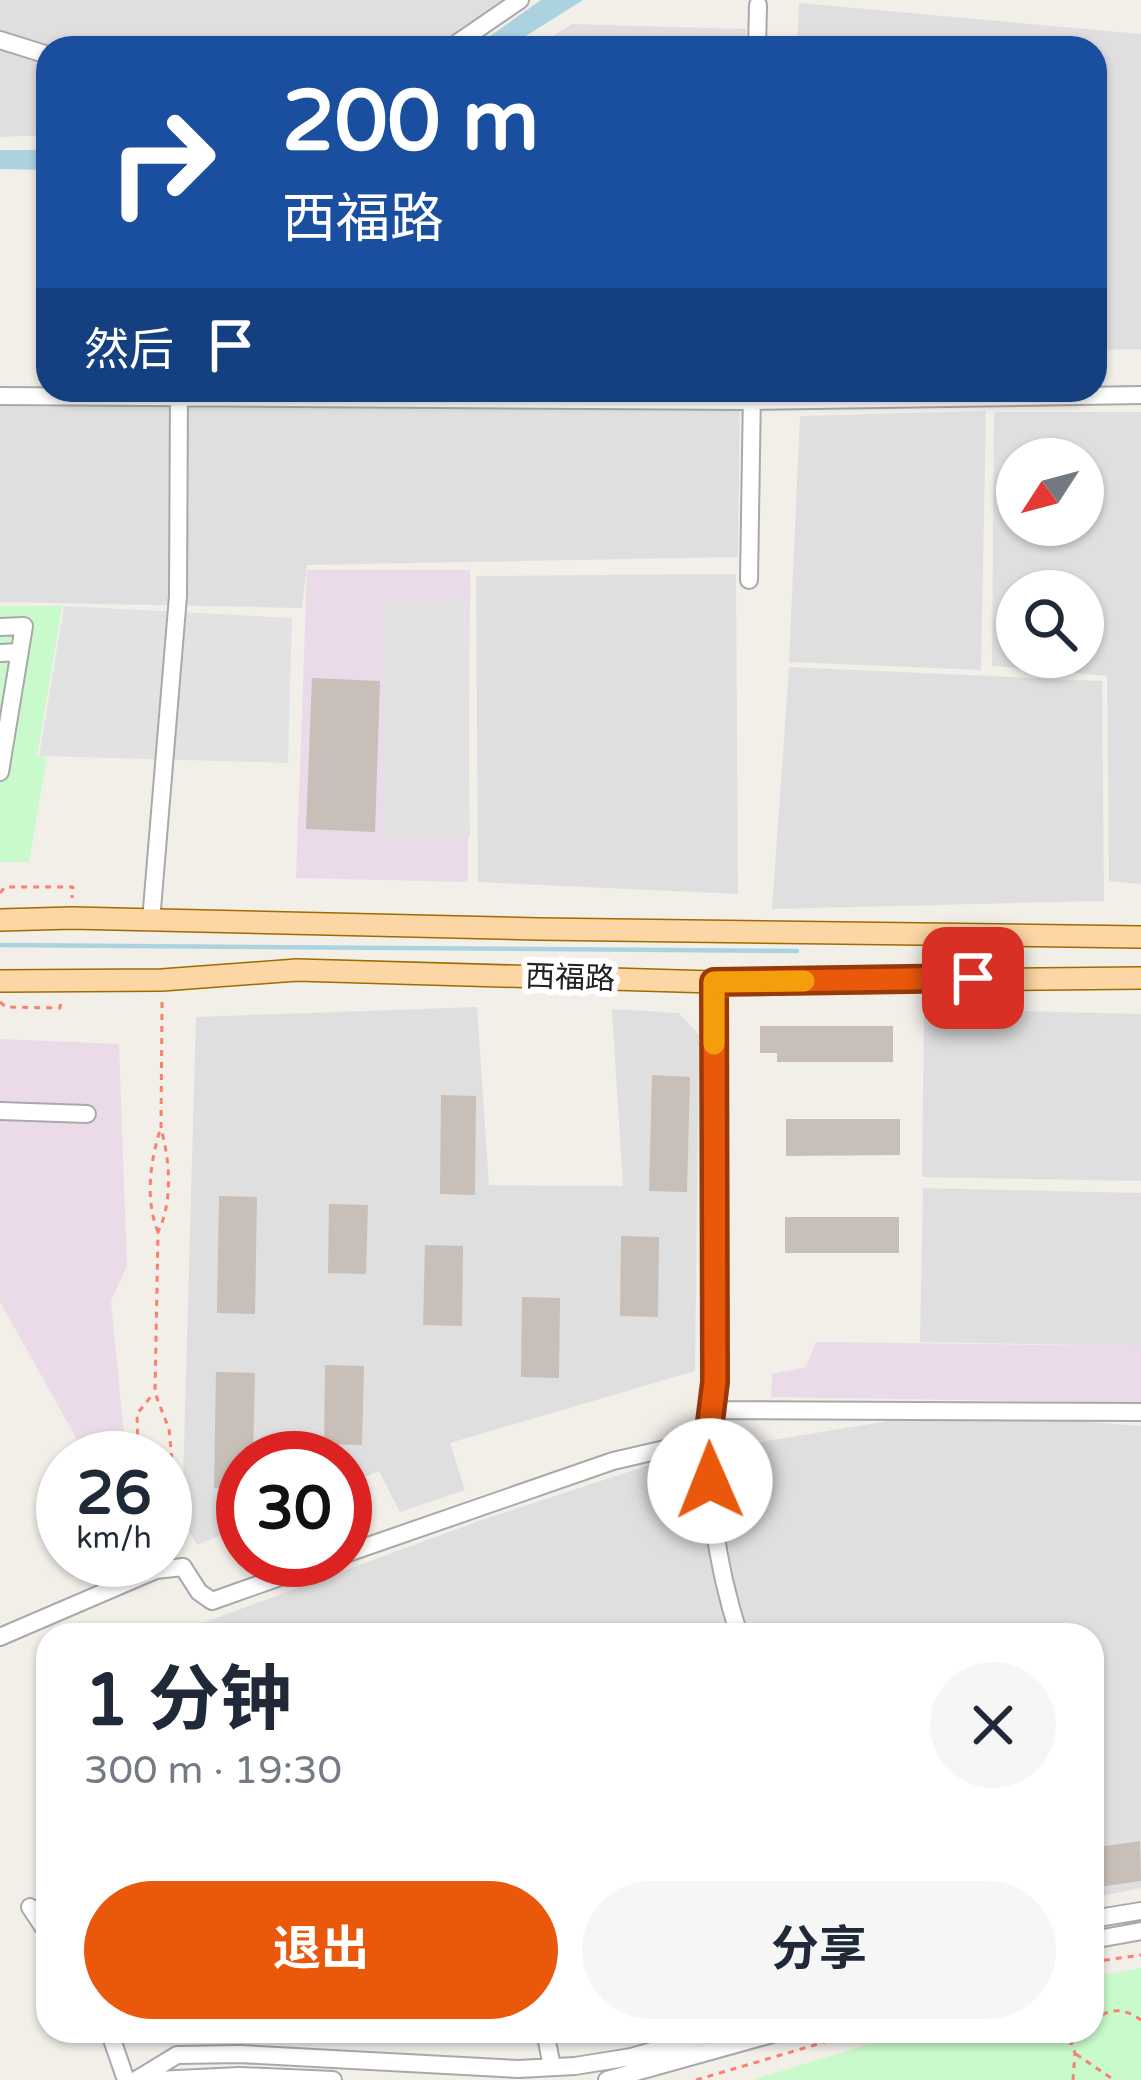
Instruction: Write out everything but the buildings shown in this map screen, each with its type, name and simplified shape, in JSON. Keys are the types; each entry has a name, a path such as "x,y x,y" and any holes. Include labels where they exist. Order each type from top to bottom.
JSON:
{"main road":[{"name":"西福路","path":"0,920 1141,937"},
{"name":"西福路","path":"0,981 162,980 297,970 714,982 1141,978"}],"street":[{"path":"468,36 520,0"},
{"path":"757,36 758,5"},
{"path":"0,40 36,52"},
{"path":"0,396 36,395"},
{"path":"1107,395 1141,395"},
{"path":"152,921 178,596 179,402"},
{"path":"749,580 752,402"},
{"path":"0,627 24,626 0,772"},
{"path":"0,652 20,652"},
{"path":"714,982 715,1382 708,1438 712,1523 736,1623"},
{"path":"0,1111 87,1114"},
{"path":"710,1409 1141,1412"},
{"path":"372,1544 613,1461 708,1438"},
{"path":"192,1581 212,1601 258,1587"},
{"path":"0,1637 111,1587"},
{"path":"31,1907 36,1915"},
{"path":"1104,1916 1141,1911"},
{"path":"1104,1938 1141,1931"},
{"path":"113,2043 126,2080"},
{"path":"547,2043 552,2067"},
{"path":"136,2080 177,2055 241,2054 498,2069 631,2056 678,2043"},
{"path":"607,2080 740,2043"},
{"path":"157,2080 240,2076 333,2080"}],"path":[{"path":"0,892 5,886 73,886"},
{"path":"158,1232 150,1213 153,1155 160,1129 162,980"},
{"path":"0,1002 6,1007 61,1008"},
{"path":"160,1129 167,1149 167,1213 158,1232 154,1393 170,1431"},
{"path":"138,1431 137,1414 154,1393"},
{"path":"1104,1960 1141,1955"},
{"path":"1104,2012 1119,2009 1141,2020"},
{"path":"696,2080 821,2043"},
{"path":"1072,2043 1073,2080"},
{"path":"1075,2053 1114,2080"}],"shaded area":[{"path":"0,0 514,0 462,36 36,36 36,136 0,137"},
{"path":"799,3 1141,34 1141,349 1107,350 1107,36 798,36"},
{"path":"572,24 746,29 746,36 553,36"},
{"path":"36,391 36,402 740,402 738,557 307,565 302,608 0,602 0,392"},
{"path":"986,411 981,670 789,662 800,416"},
{"path":"994,412 1141,412 1141,884 1109,881 1104,570 996,570 996,666 992,666"},
{"path":"307,570 470,570 468,882 296,878"},
{"path":"736,574 738,894 478,882 476,576"},
{"path":"466,599 470,837 386,839 382,600"},
{"path":"64,606 292,618 288,763 39,756"},
{"path":"789,667 1102,681 1104,901 772,909"},
{"path":"477,1007 489,1185 623,1186 612,1009 679,1013 699,1035 695,1371 450,1443 465,1490 400,1512 379,1471 372,1474 372,1431 216,1431 216,1537 197,1545 192,1536 192,1431 184,1431 196,1017"},
{"path":"924,1009 1141,1014 1141,1181 922,1177"},
{"path":"0,1039 119,1044 127,1266 111,1301 124,1431 72,1431 0,1302"},
{"path":"923,1188 1141,1193 1141,1346 920,1342"},
{"path":"816,1342 1141,1346 1141,1403 771,1397 772,1374 806,1367"},
{"path":"901,1419 1050,1419 1141,1426 1141,1888 1104,1896 1104,1623 202,1623 300,1587 372,1587 372,1560 655,1463 688,1485 725,1474 749,1444"}],"green space":[{"path":"0,606 62,606 37,756 47,757 29,862 0,862"},
{"path":"1141,1968 1141,2080 752,2080 873,2043 1104,2043 1104,1975"}],"water":[{"path":"541,0 583,0 526,36 490,36"},
{"path":"0,150 36,150 36,170 0,169"}],"waterway":[{"path":"0,945 797,951"}],"slow traffic":[{"path":"714,1044 714,982 804,981"}],"route":[{"path":"710,1481 708,1438 715,1382 714,982 973,978"}]}
